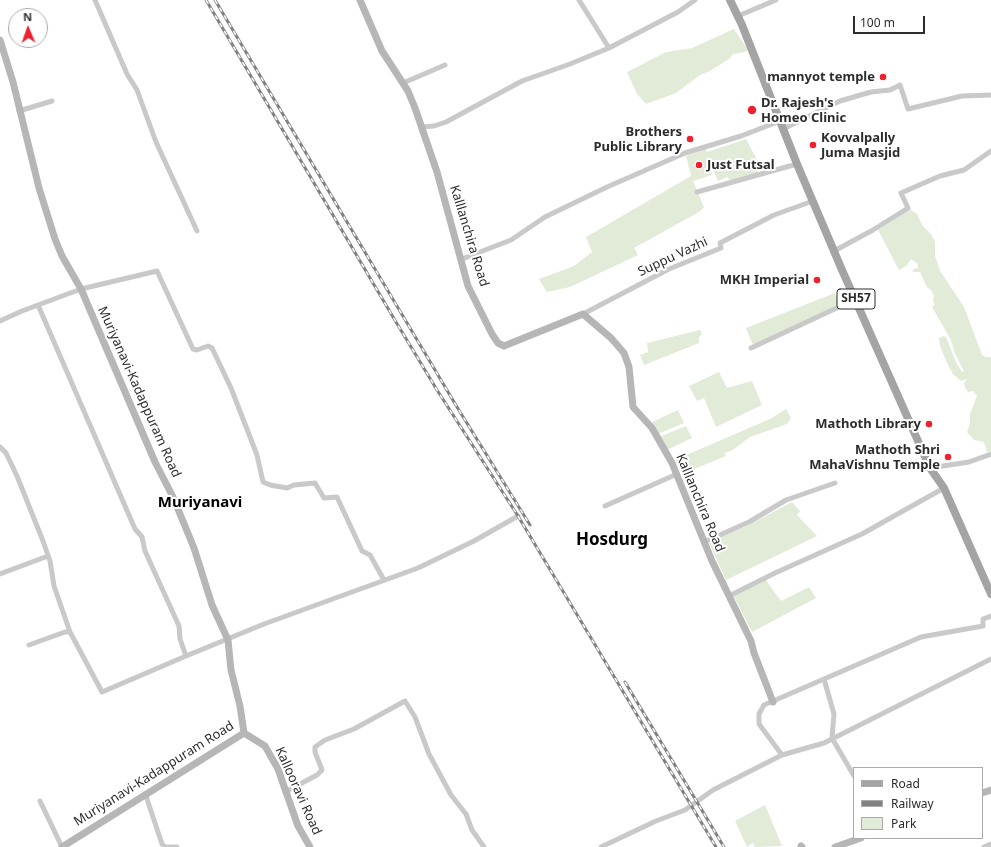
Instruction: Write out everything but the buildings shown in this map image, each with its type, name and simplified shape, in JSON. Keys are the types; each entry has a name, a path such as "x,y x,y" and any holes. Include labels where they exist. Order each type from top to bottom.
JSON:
{"main road":[{"name":"SH57","path":"730,0 738,16 796,164 834,251 930,468 944,488 990,591"}],"street":[{"path":"95,0 127,74 137,90 156,142 197,230"},
{"name":"Kalllanchira Road","path":"360,0 382,51 408,91 437,172 462,259 468,286 498,343 504,346 510,344 527,335 583,314 611,338 624,353 629,367 633,407 652,428 672,463 704,542 751,641 754,653 773,702"},
{"path":"579,0 609,48"},
{"path":"421,127 434,126 446,122 522,81 609,48 678,12 695,0"},
{"path":"738,16 776,0"},
{"name":"Muriyanavi-Kadappuram Road","path":"0,40 13,82 39,188 55,239 62,256 81,289 155,462 176,504 199,562 212,605 228,640 231,670 240,706 244,733 146,796 106,818 62,847"},
{"path":"403,83 445,65"},
{"path":"462,259 511,240 545,216 685,153 781,125 840,101 871,92 890,90 900,85 908,109 962,96 991,95"},
{"path":"20,111 52,101"},
{"path":"834,251 873,230 908,208 901,193 940,176 964,170 991,151"},
{"path":"697,192 796,164"},
{"name":"Suppu Vazhi","path":"583,314 669,269 721,248 720,243 774,215 813,202"},
{"path":"0,321 81,289 157,271 193,349 197,350 208,346 212,348 231,388 257,455 264,482 270,485 287,488 294,485 315,483 324,498 337,497 362,551 370,555 384,580"},
{"path":"751,348 856,299"},
{"path":"38,305 134,529 142,537 145,550 179,626 180,639 186,656"},
{"path":"0,447 6,453 17,476 48,556 54,586 70,632 102,692 264,624 418,568 474,541 518,516"},
{"path":"930,468 969,462 991,454"},
{"path":"604,506 677,474"},
{"path":"704,542 749,522 786,500 836,483"},
{"path":"729,596 775,572 862,534 944,488"},
{"path":"0,574 48,556"},
{"path":"782,755 759,724 759,714 764,705 921,637 983,626 983,619 991,616"},
{"path":"29,645 65,632 70,632"},
{"path":"602,847 656,821 685,810 713,790 782,755 809,748 832,738 991,660"},
{"path":"824,680 834,714 832,738 853,774"},
{"path":"285,792 317,775 322,770 315,752 315,747 325,740 354,729 405,701 415,717 424,743 451,795 466,814 472,830 484,847"},
{"name":"Kallooravi Road","path":"244,733 265,746 278,769 298,826 310,847"},
{"path":"146,796 162,844 165,847 177,847"},
{"path":"40,801 62,847"},
{"path":"840,846 858,839"},
{"path":"984,847 991,844"}],"green space":[{"path":"734,29 748,50 733,54 729,59 708,72 700,75 676,93 646,104 637,94 627,72 666,52 692,48"},
{"path":"746,139 757,160 759,170 757,173 730,180 727,177 718,181 709,160 712,175 693,181 704,207 699,212 634,248 638,255 570,287 547,292 539,279 574,266 592,252 586,237 691,176 686,156 706,149 707,152"},
{"path":"910,209 917,214 922,225 931,234 935,242 935,256 940,271 964,307 982,355 991,357 991,451 987,452 984,442 974,440 967,432 970,423 970,414 977,396 973,391 968,392 965,388 964,383 967,379 961,381 953,374 947,363 940,346 939,338 943,336 946,337 956,362 962,372 964,371 955,354 951,340 932,307 935,304 933,301 934,296 931,290 927,287 920,272 912,272 914,269 918,268 918,264 911,259 906,266 899,270 878,230"},
{"path":"835,293 839,305 753,345 746,328"},
{"path":"700,330 702,334 699,337 699,343 644,365 640,355 648,352 647,343"},
{"path":"719,372 727,388 752,381 762,405 716,427 704,398 697,401 689,386"},
{"path":"786,409 791,418 787,424 750,437 733,450 724,453 726,456 682,474 675,460 770,419"},
{"path":"678,410 684,423 658,434 652,422"},
{"path":"686,426 692,438 667,450 659,437"},
{"path":"792,502 800,511 797,515 817,536 726,580 709,543 717,538 745,527"},
{"path":"766,580 781,601 809,587 816,598 752,632 733,595"},
{"path":"765,805 782,846 755,847 753,843 747,847 735,821"}],"railway":[{"path":"206,0 396,322 437,390 518,516 716,847"},
{"path":"215,0 457,407 530,525"},
{"path":"625,682 724,847"}],"place":[{"name":"mannyot temple","path":"883,77"},
{"name":"Dr. Rajesh's Homeo Clinic","path":"752,110"},
{"name":"Brothers Public Library","path":"690,139"},
{"name":"Kovvalpally Juma Masjid","path":"813,145"},
{"name":"Just Futsal","path":"699,165"},
{"name":"MKH Imperial","path":"817,280"},
{"name":"Mathoth Library","path":"929,424"},
{"name":"Mathoth Shri MahaVishnu Temple","path":"948,457"}],"district":[{"name":"Muriyanavi","path":"200,503"},
{"name":"Hosdurg","path":"612,540"}]}
